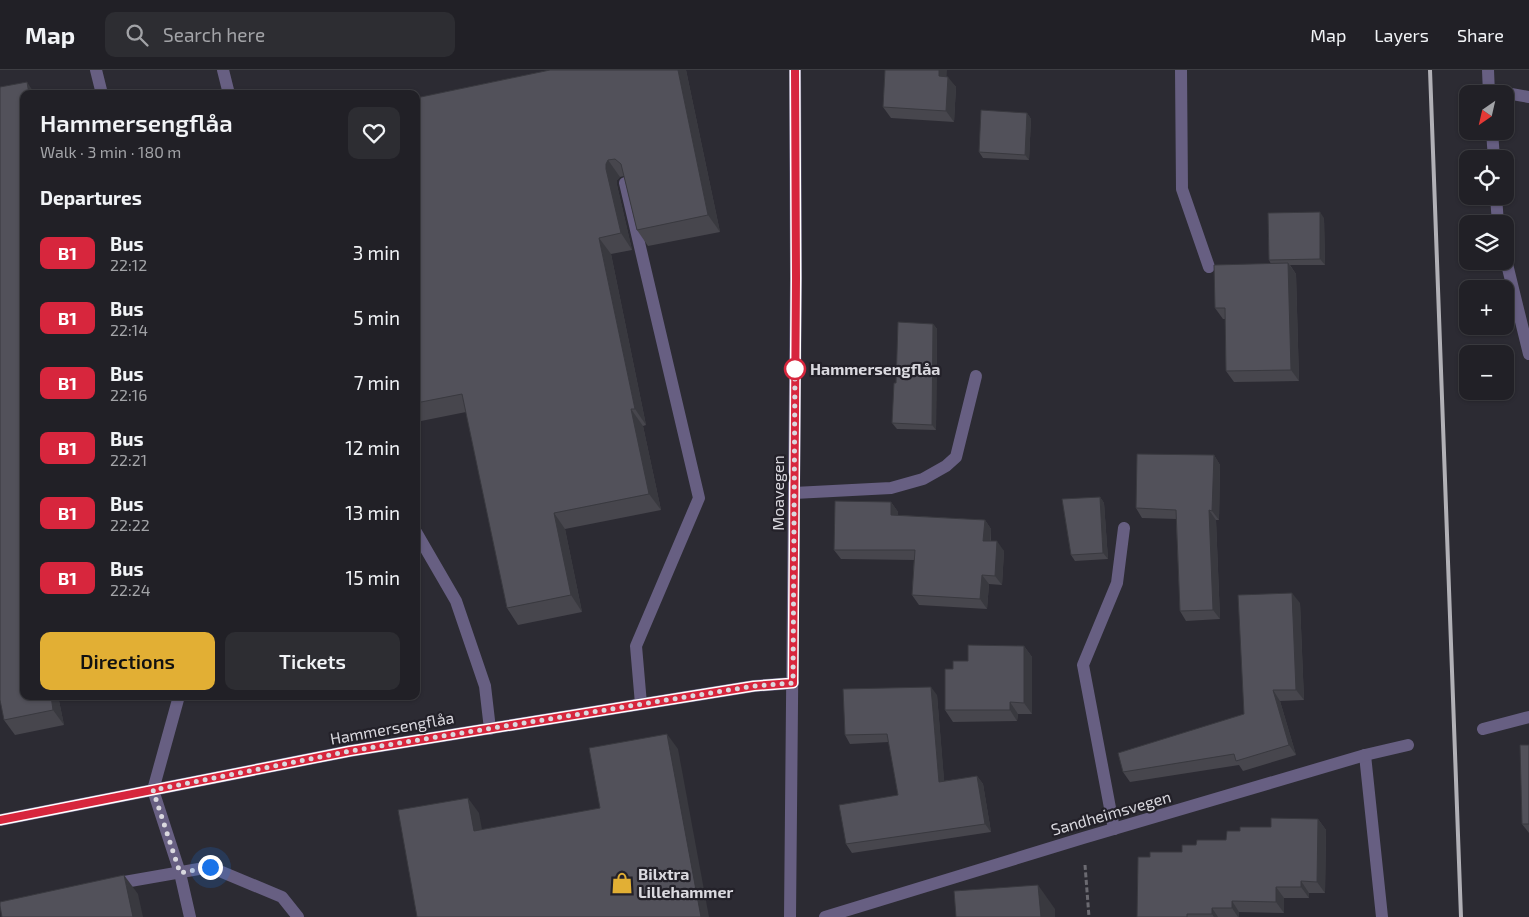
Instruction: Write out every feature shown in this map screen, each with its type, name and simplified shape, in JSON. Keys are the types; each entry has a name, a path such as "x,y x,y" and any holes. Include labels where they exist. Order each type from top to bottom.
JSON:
{"street":[{"path":"96,70 101,90"},
{"path":"223,70 228,90"},
{"name":"Moavegen","path":"790,917 793,683 795,70"},
{"path":"1181,70 1182,189 1209,267"},
{"path":"1488,70 1489,85"},
{"path":"1514,95 1529,97"},
{"path":"625,183 699,498 636,646 642,704"},
{"path":"1508,270 1529,354"},
{"path":"794,493 891,488 923,479 946,466 956,457 976,376"},
{"path":"1114,829 1083,665 1117,583 1124,528"},
{"path":"420,539 456,601 484,686 490,729"},
{"name":"Hammersengflåa","path":"0,820 350,751 754,686 793,683"},
{"path":"178,700 153,790 180,873 190,917"},
{"path":"1483,729 1529,717"},
{"name":"Sandheimsvegen","path":"825,917 1083,838 1365,755 1408,745"},
{"path":"1365,755 1382,917"},
{"path":"102,886 210,867 282,897 298,917"}],"path":[{"path":"1083,838 1089,917"}],"building":[{"path":"550,70 678,70 708,215 637,230 621,164 615,159 608,160 606,169 621,233 599,238 635,409 631,409 649,494 554,513 571,595 507,608 462,394 420,402 420,97"},
{"path":"885,70 939,70 939,76 948,77 946,111 883,107"},
{"path":"27,82 28,90 20,90 20,700 52,700 53,710 4,720 0,700 0,87"},
{"path":"981,110 1027,113 1025,155 979,152"},
{"path":"1320,212 1320,259 1269,260 1268,213"},
{"path":"1288,263 1291,370 1226,371 1225,308 1215,308 1214,265"},
{"path":"898,322 933,324 932,425 892,423 894,383 896,383"},
{"path":"1137,454 1214,455 1212,511 1209,510 1213,610 1180,611 1176,510 1136,508"},
{"path":"1100,497 1103,553 1071,555 1062,499"},
{"path":"835,501 891,502 891,515 985,520 983,541 997,541 995,576 982,575 980,599 912,595 915,550 834,550"},
{"path":"1292,593 1296,690 1273,690 1289,745 1236,761 1234,754 1123,772 1118,753 1244,714 1238,595"},
{"path":"968,645 1024,646 1024,703 1010,702 1010,710 945,710 945,669 953,669 953,661 968,661"},
{"path":"931,687 939,782 977,776 985,824 846,844 839,805 898,795 887,734 845,735 843,689"},
{"path":"667,734 701,917 417,917 398,810 468,798 474,831 600,808 589,748"},
{"path":"1520,745 1529,745 1529,824 1522,824"},
{"path":"1271,818 1318,819 1317,882 1301,881 1301,887 1276,887 1276,902 1232,901 1232,908 1212,908 1212,914 1187,914 1187,917 1137,917 1138,857 1150,857 1150,852 1182,852 1182,845 1196,845 1197,840 1226,840 1227,831 1240,831 1240,827 1271,827"},
{"path":"124,875 133,917 2,917 0,902"},
{"path":"1038,885 1041,917 956,917 954,891"}],"railway":[{"path":"1430,70 1461,917"}],"bus line":[{"name":"B1","path":"0,820 350,751 754,686 793,683 796,278 795,70"}],"place":[{"name":"Hammersengflåa","path":"795,369"},
{"name":"Bilxtra Lillehammer","path":"622,883"}],"route":[{"path":"210,867 180,873 153,790 350,751 754,686 793,683 795,369"}]}
